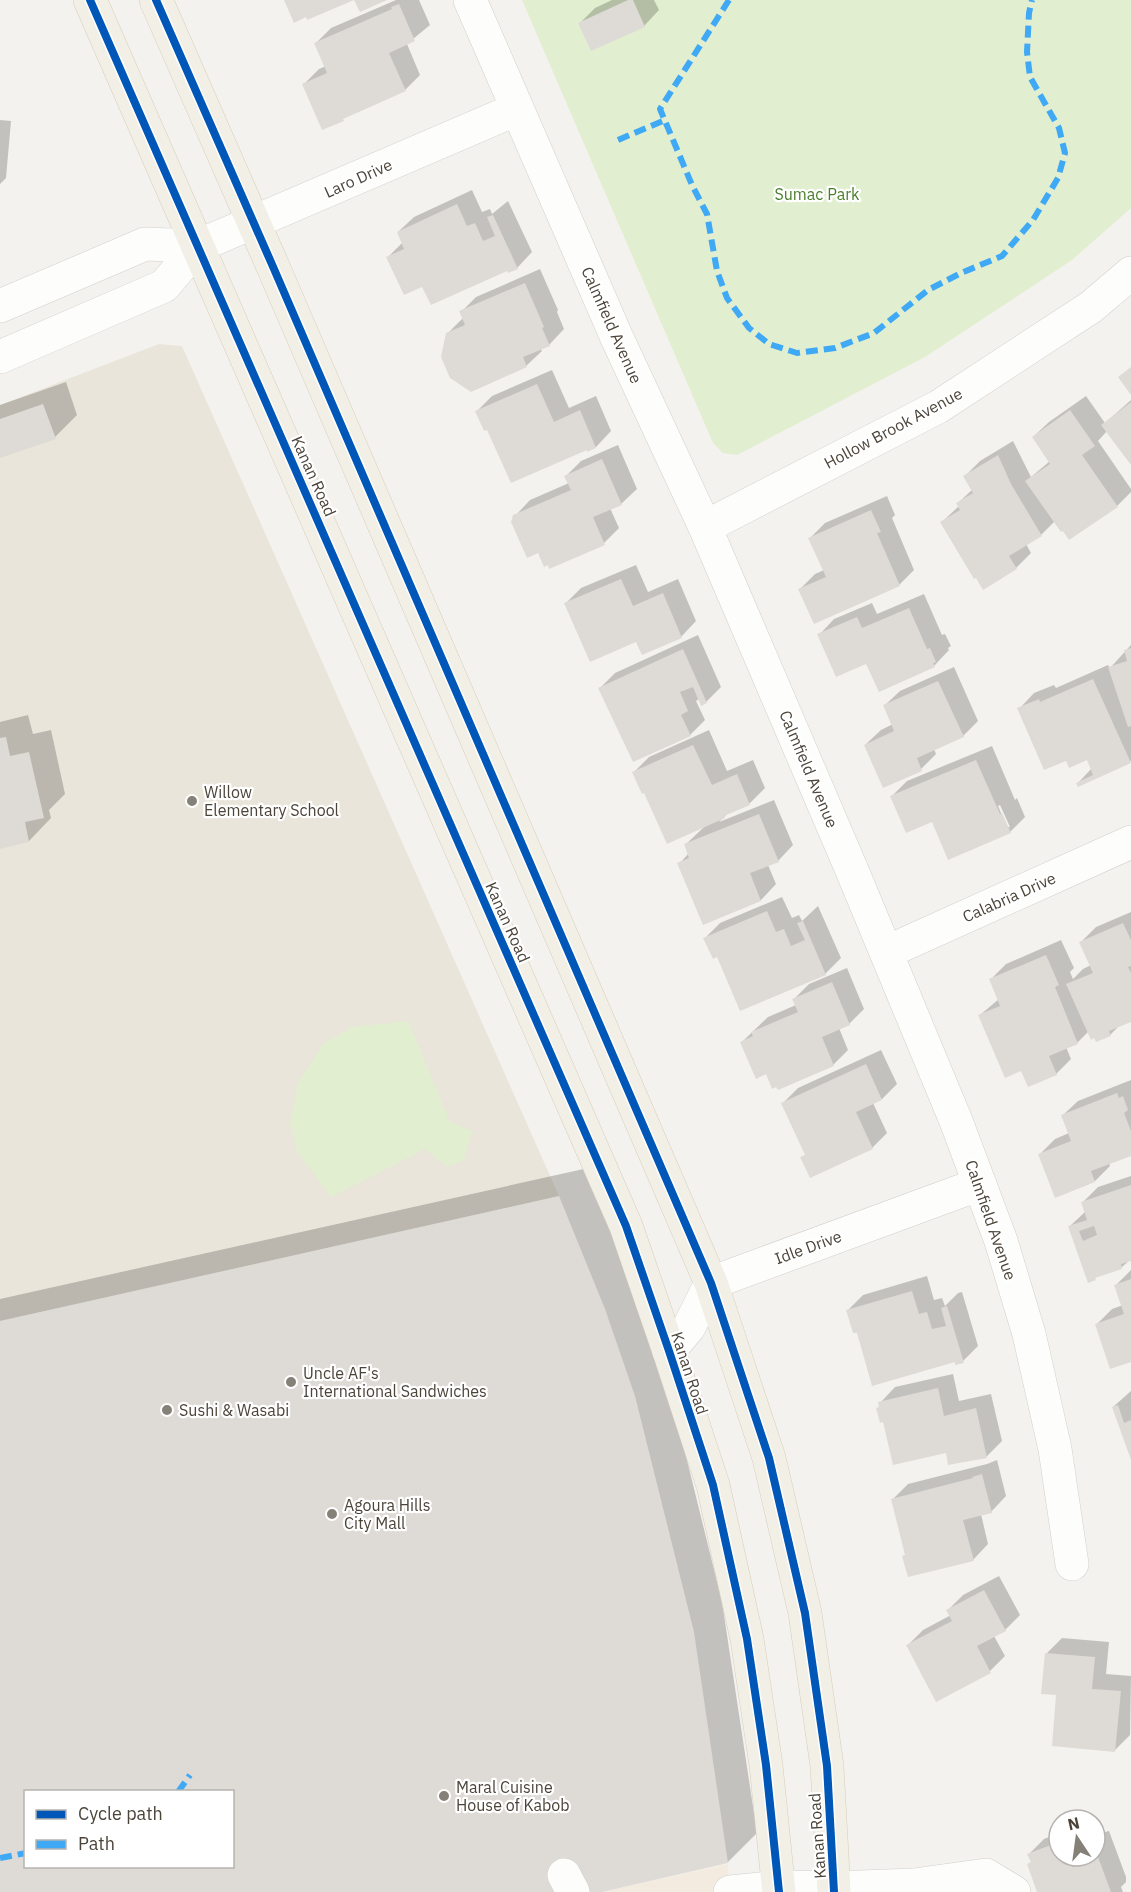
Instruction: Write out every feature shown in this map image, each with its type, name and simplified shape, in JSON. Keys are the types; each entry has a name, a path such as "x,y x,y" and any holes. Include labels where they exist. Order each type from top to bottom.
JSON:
{"main road":[{"name":"Kanan Road","path":"90,0 626,1226 713,1485 747,1639 766,1765 779,1890"},
{"name":"Kanan Road","path":"156,0 711,1283 769,1458 805,1614 827,1766 834,1890"}],"street":[{"name":"Calmfield Avenue","path":"470,0 616,338 705,526 887,952 956,1121 1001,1241 1029,1334 1055,1449 1072,1564"},
{"name":"Laro Drive","path":"0,306 145,244 198,246 517,109"},
{"name":"Laro Drive","path":"0,357 164,286 198,246"},
{"name":"Hollow Brook Avenue","path":"705,526 938,407 1091,307 1131,273"},
{"name":"Calabria Drive","path":"887,952 1131,842"},
{"name":"Idle Drive","path":"711,1283 980,1184"},
{"path":"669,1351 689,1328 711,1283"},
{"path":"729,1892 834,1890 914,1885 986,1875 1014,1892"}],"shaded area":[{"name":"Willow Elementary School","path":"159,344 182,346 559,1196 0,1321 0,405"},
{"path":"728,1864 730,1892 602,1892"}],"green space":[{"name":"Sumac Park","path":"522,0 1131,0 1131,208 1072,260 925,357 737,455 723,453 713,443"},
{"path":"408,1021 450,1122 472,1131 464,1160 448,1167 425,1149 331,1197 297,1151 290,1122 298,1084 322,1045 352,1027"}],"building":[{"path":"284,0 354,0 307,20 306,17 294,23"},
{"path":"354,0 387,0 360,12"},
{"path":"628,0 633,0 645,27 591,51 578,23"},
{"path":"399,4 415,41 389,53 406,91 322,130 302,84 327,73 314,43"},
{"path":"457,204 467,226 475,223 483,241 495,236 487,217 493,215 518,269 508,273 507,271 431,305 422,287 404,295 386,257 404,249 397,232"},
{"path":"525,283 550,346 523,357 527,367 471,392 450,378 441,357 446,333 465,325 459,311"},
{"path":"1131,367 1131,395 1118,377"},
{"path":"537,384 554,422 580,410 596,448 511,483 487,430 484,431 475,411"},
{"path":"1131,402 1131,465 1101,425"},
{"path":"43,404 56,439 0,458 0,419"},
{"path":"1070,410 1095,446 1082,455 1118,507 1069,540 1025,481 1050,464 1032,437"},
{"path":"998,455 1011,484 1042,536 1009,556 1017,569 983,590 940,522 960,510 956,503 973,493 963,476"},
{"path":"602,459 622,505 593,517 605,545 549,569 548,565 544,567 538,553 527,558 511,522 513,515 571,490 564,476"},
{"path":"871,510 881,532 877,533 900,586 814,624 798,589 826,577 808,538"},
{"path":"621,579 633,606 663,593 682,638 642,655 636,642 590,662 564,603"},
{"path":"909,608 927,649 930,648 936,662 933,663 935,667 879,692 866,664 836,677 817,634 857,617 862,628"},
{"path":"1131,648 1131,726 1128,727 1108,667 1127,661 1124,650"},
{"path":"683,649 707,703 701,706 693,687 680,692 688,711 681,715 691,736 633,762 598,688"},
{"path":"1093,679 1131,763 1078,787 1076,783 1093,775 1087,760 1069,768 1066,761 1044,770 1017,708 1039,699 1040,702"},
{"path":"938,681 964,737 917,758 922,771 883,788 864,745 894,731 883,705"},
{"path":"6,737 10,756 29,752 44,818 25,822 29,842 0,849 0,738"},
{"path":"693,745 712,785 737,774 750,805 667,844 632,772"},
{"path":"976,760 1011,833 948,860 932,822 906,833 890,796"},
{"path":"759,814 779,862 750,873 761,901 703,925 677,863 689,858 684,844"},
{"path":"767,911 776,932 784,929 791,946 805,940 797,923 803,921 826,975 740,1011 717,957 713,959 703,938"},
{"path":"1123,923 1131,940 1131,966 1128,967 1131,973 1131,1022 1109,1031 1111,1036 1096,1042 1094,1038 1091,1040 1066,984 1093,973 1079,942"},
{"path":"1046,955 1059,985 1055,987 1078,1044 1049,1056 1057,1075 1028,1087 1021,1071 1005,1078 978,1015 1000,1006 989,979"},
{"path":"832,982 850,1025 822,1037 834,1066 778,1090 776,1087 772,1089 766,1074 756,1079 740,1042 753,1036 751,1032 798,1012 792,999"},
{"path":"866,1064 882,1100 856,1112 873,1149 810,1178 800,1157 805,1155 781,1103"},
{"path":"1117,1093 1119,1098 1123,1096 1128,1110 1124,1113 1131,1131 1131,1156 1091,1171 1095,1182 1055,1198 1038,1154 1071,1141 1061,1115"},
{"path":"1131,1185 1131,1261 1121,1264 1122,1269 1095,1278 1096,1280 1088,1283 1068,1226 1087,1220 1081,1202","holes":["1094,1226 1097,1235 1083,1241 1079,1231"]},
{"name":"Agoura Hills City Mall","path":"559,1196 605,1309 635,1396 694,1632 728,1863 602,1892 0,1892 0,1321"},
{"path":"1131,1279 1131,1362 1110,1369 1095,1324 1124,1314 1114,1285"},
{"path":"912,1291 919,1314 927,1312 932,1329 946,1326 941,1308 947,1306 964,1363 955,1365 955,1362 872,1386 857,1333 853,1333 846,1310"},
{"path":"938,1388 944,1416 976,1408 987,1458 948,1465 946,1453 893,1465 883,1422 880,1423 876,1408 879,1407 878,1402"},
{"path":"1118,1405 1124,1423 1131,1420 1131,1460 1112,1407"},
{"path":"982,1474 992,1513 963,1520 974,1561 908,1577 891,1499"},
{"path":"984,1590 1006,1631 977,1646 991,1673 936,1702 906,1645 952,1621 946,1610"},
{"path":"1045,1653 1095,1657 1092,1689 1121,1691 1115,1752 1052,1746 1056,1695 1041,1694"},
{"path":"1047,1846 1047,1868 1102,1868 1111,1892 1037,1892 1027,1864 1031,1862 1027,1854"}],"marked path":[{"path":"729,0 660,109 692,185 707,214 717,271 727,298 749,328 769,344 797,353 835,348 874,333 928,290 1002,256 1033,220 1058,178 1065,153 1059,128 1030,77 1027,52 1032,0"},
{"path":"618,140 665,120"},
{"path":"179,1790 190,1775"},
{"path":"0,1858 24,1853"}],"cycle path":[{"path":"90,0 626,1226 713,1485 747,1639 766,1765 779,1892"},
{"path":"156,0 711,1283 769,1458 805,1613 827,1766 834,1892"}],"place":[{"name":"Willow Elementary School","path":"192,801"},
{"name":"Uncle AF's International Sandwiches","path":"291,1382"},
{"name":"Sushi & Wasabi","path":"167,1410"},
{"name":"Agoura Hills City Mall","path":"332,1514"},
{"name":"Maral Cuisine House of Kabob","path":"444,1796"}]}
